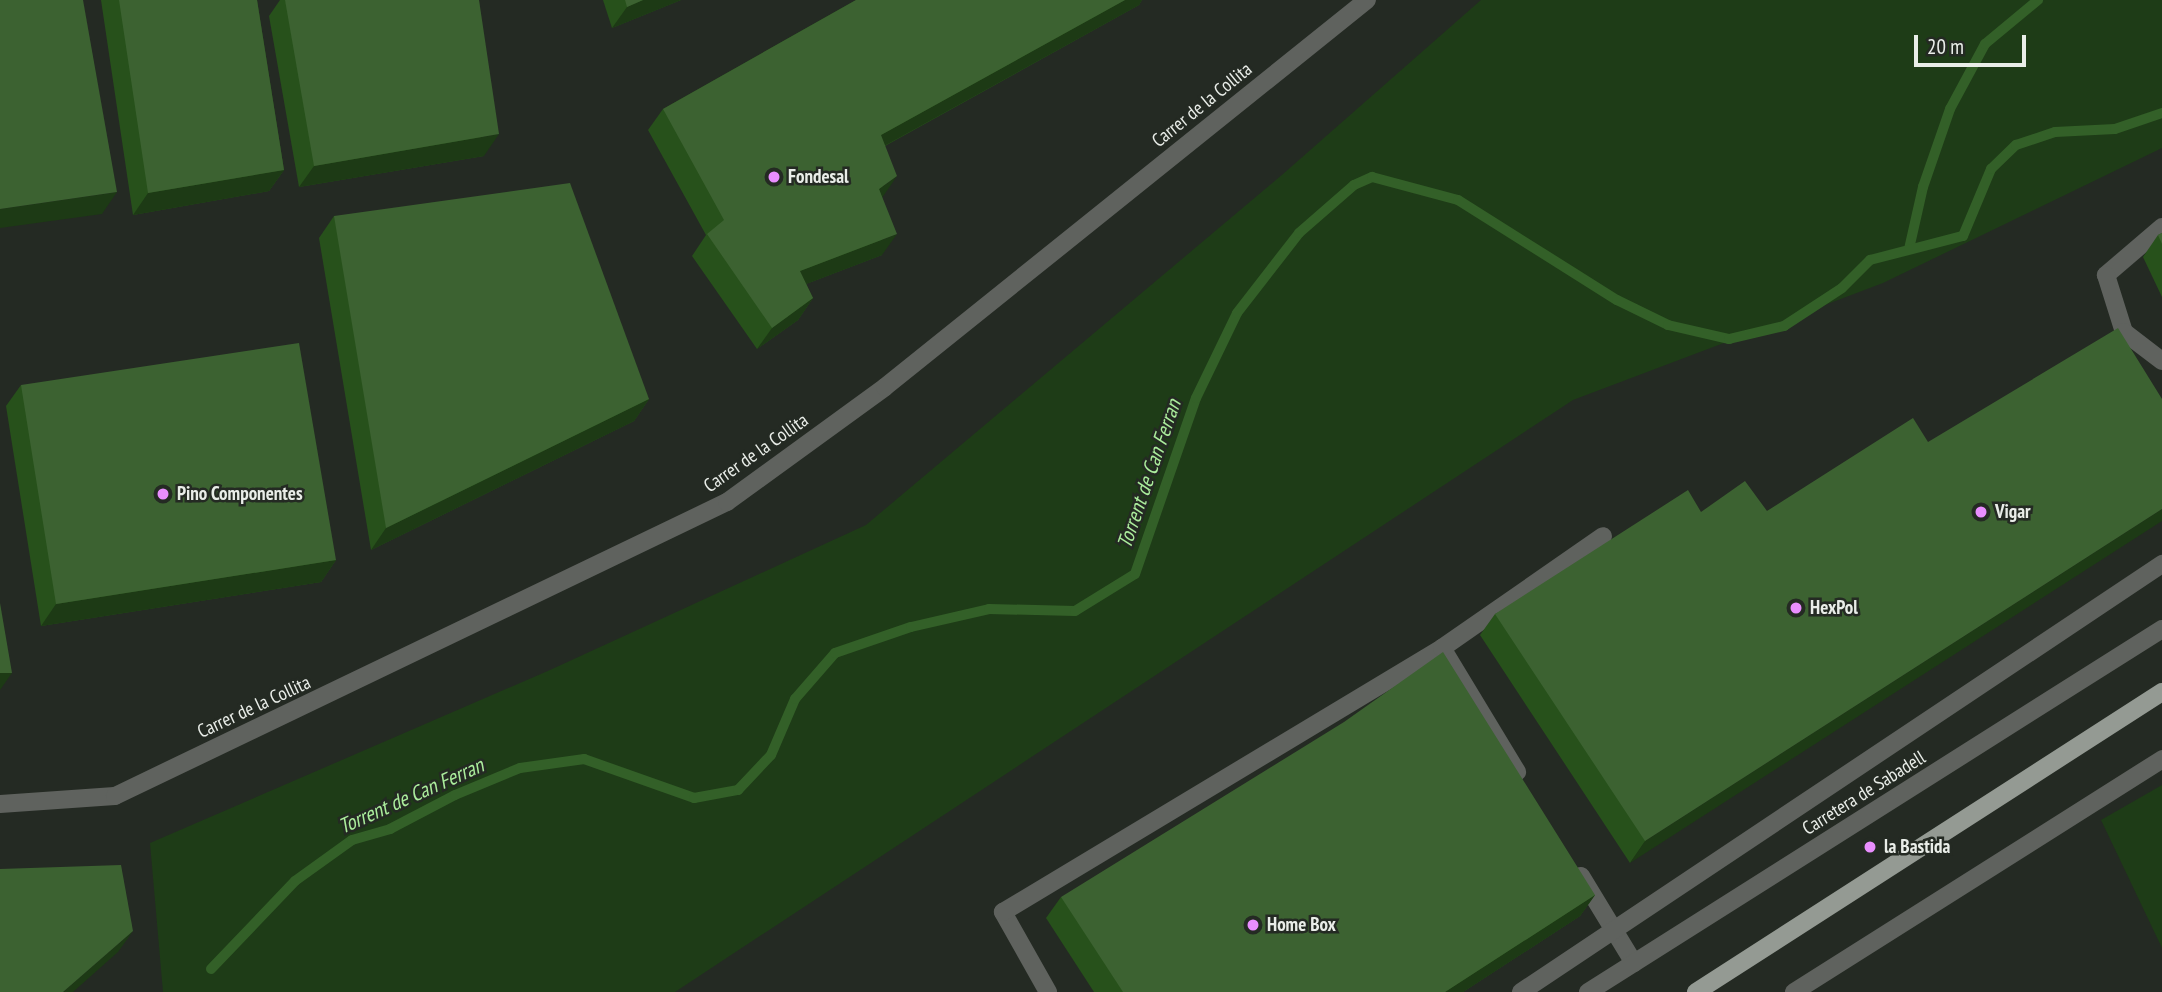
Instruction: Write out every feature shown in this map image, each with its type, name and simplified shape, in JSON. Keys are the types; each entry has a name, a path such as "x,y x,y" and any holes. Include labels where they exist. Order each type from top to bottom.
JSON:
{"main road":[{"path":"1696,992 2162,692"}],"street":[{"name":"Carrer de la Collita","path":"0,804 115,796 727,502 885,387 1367,0"},
{"path":"2162,227 2106,275 2124,332 2162,361"},
{"path":"1048,992 1003,912 1442,648 1603,536"},
{"path":"1521,992 1615,932 1718,858 2162,564"},
{"name":"Carretera de Sabadell","path":"1588,992 2162,629"},
{"path":"1442,648 1529,790"},
{"path":"1794,992 2162,759"},
{"path":"1572,861 1634,963"}],"green space":[{"path":"1481,0 2162,0 2162,148 1883,283 1573,400 675,992 163,992 150,843 550,670 866,525 1283,174"},
{"path":"2162,785 2162,948 2101,820"}],"building":[{"path":"0,0 83,0 117,192 0,209"},
{"path":"119,0 257,0 284,170 148,193"},
{"path":"285,0 479,0 499,134 314,166"},
{"path":"625,0 643,0 627,7"},
{"name":"Fondesal","path":"856,0 1125,0 881,135 897,176 879,189 897,234 800,271 813,298 772,328 707,234 724,220 663,109"},
{"path":"570,183 649,399 386,528 334,216"},
{"path":"2118,328 2162,399 2162,509 1645,841 1495,614 1688,490 1701,512 1745,481 1767,511 1913,418 1928,442"},
{"name":"Pino Componentes","path":"299,343 336,560 56,604 21,385"},
{"path":"0,603 12,673 0,673"},
{"path":"1443,652 1595,895 1445,992 1123,992 1061,897 1344,722"},
{"path":"121,865 133,931 63,992 0,992 0,869"}],"waterway":[{"name":"Torrent de Can Ferran","path":"1909,249 1923,187 1950,109 1985,44 2038,0"},
{"name":"Torrent de Can Ferran","path":"211,969 295,881 352,840 390,829 455,795 520,768 584,759 694,798 738,790 771,755 795,699 835,653 911,627 989,609 1075,611 1135,574 1196,398 1237,313 1299,233 1354,185 1372,177 1458,200 1617,300 1668,325 1729,339 1784,326 1842,288 1870,260 1963,236 1991,169 2016,145 2055,132 2115,129 2162,113"}],"place":[{"name":"Fondesal","path":"774,177"},
{"name":"Pino Componentes","path":"163,494"},
{"name":"Vigar","path":"1981,512"},
{"name":"HexPol","path":"1796,608"},
{"name":"la Bastida","path":"1870,847"},
{"name":"Home Box","path":"1253,925"}]}
